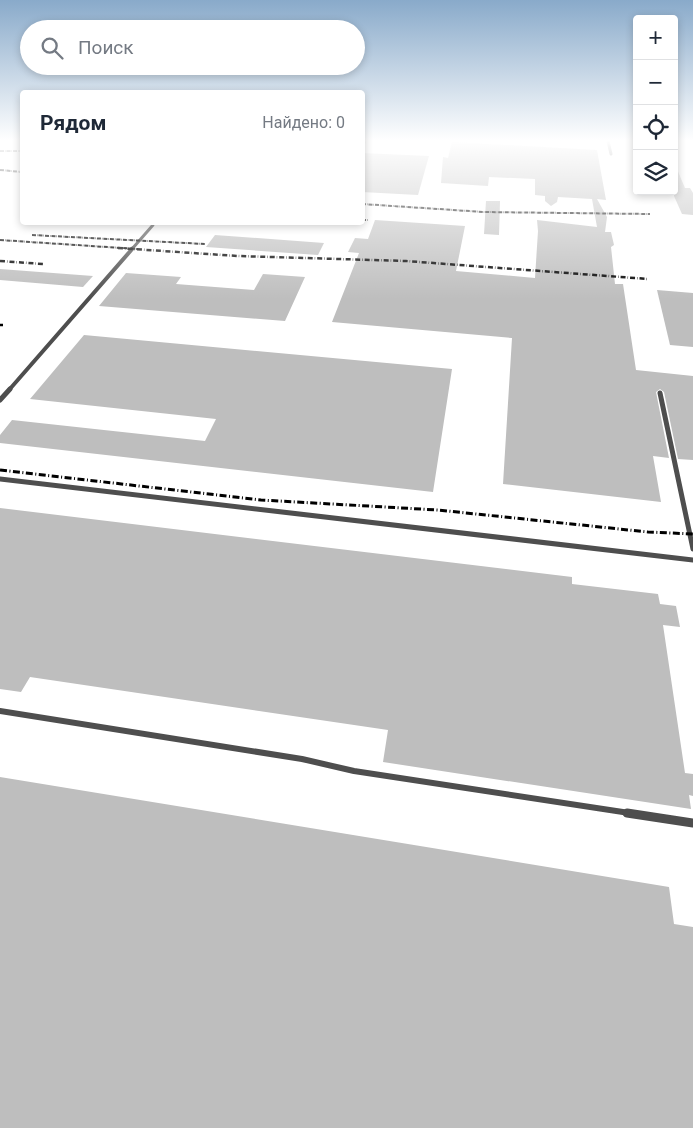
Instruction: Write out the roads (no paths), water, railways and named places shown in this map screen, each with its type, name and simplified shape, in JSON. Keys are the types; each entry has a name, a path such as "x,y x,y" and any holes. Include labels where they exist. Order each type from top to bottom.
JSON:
{"lane":[{"path":"0,400 153,225"},
{"path":"660,393 693,549"},
{"path":"0,479 693,560"},
{"path":"0,711 302,759 354,771 693,823"}],"railway":[{"path":"365,204 484,212 650,214"},
{"path":"32,235 205,244"},
{"path":"0,240 137,249"},
{"path":"118,248 238,256 406,261 648,279"},
{"path":"0,261 43,264"},
{"path":"0,470 261,500 438,510 648,532 693,534"}]}
